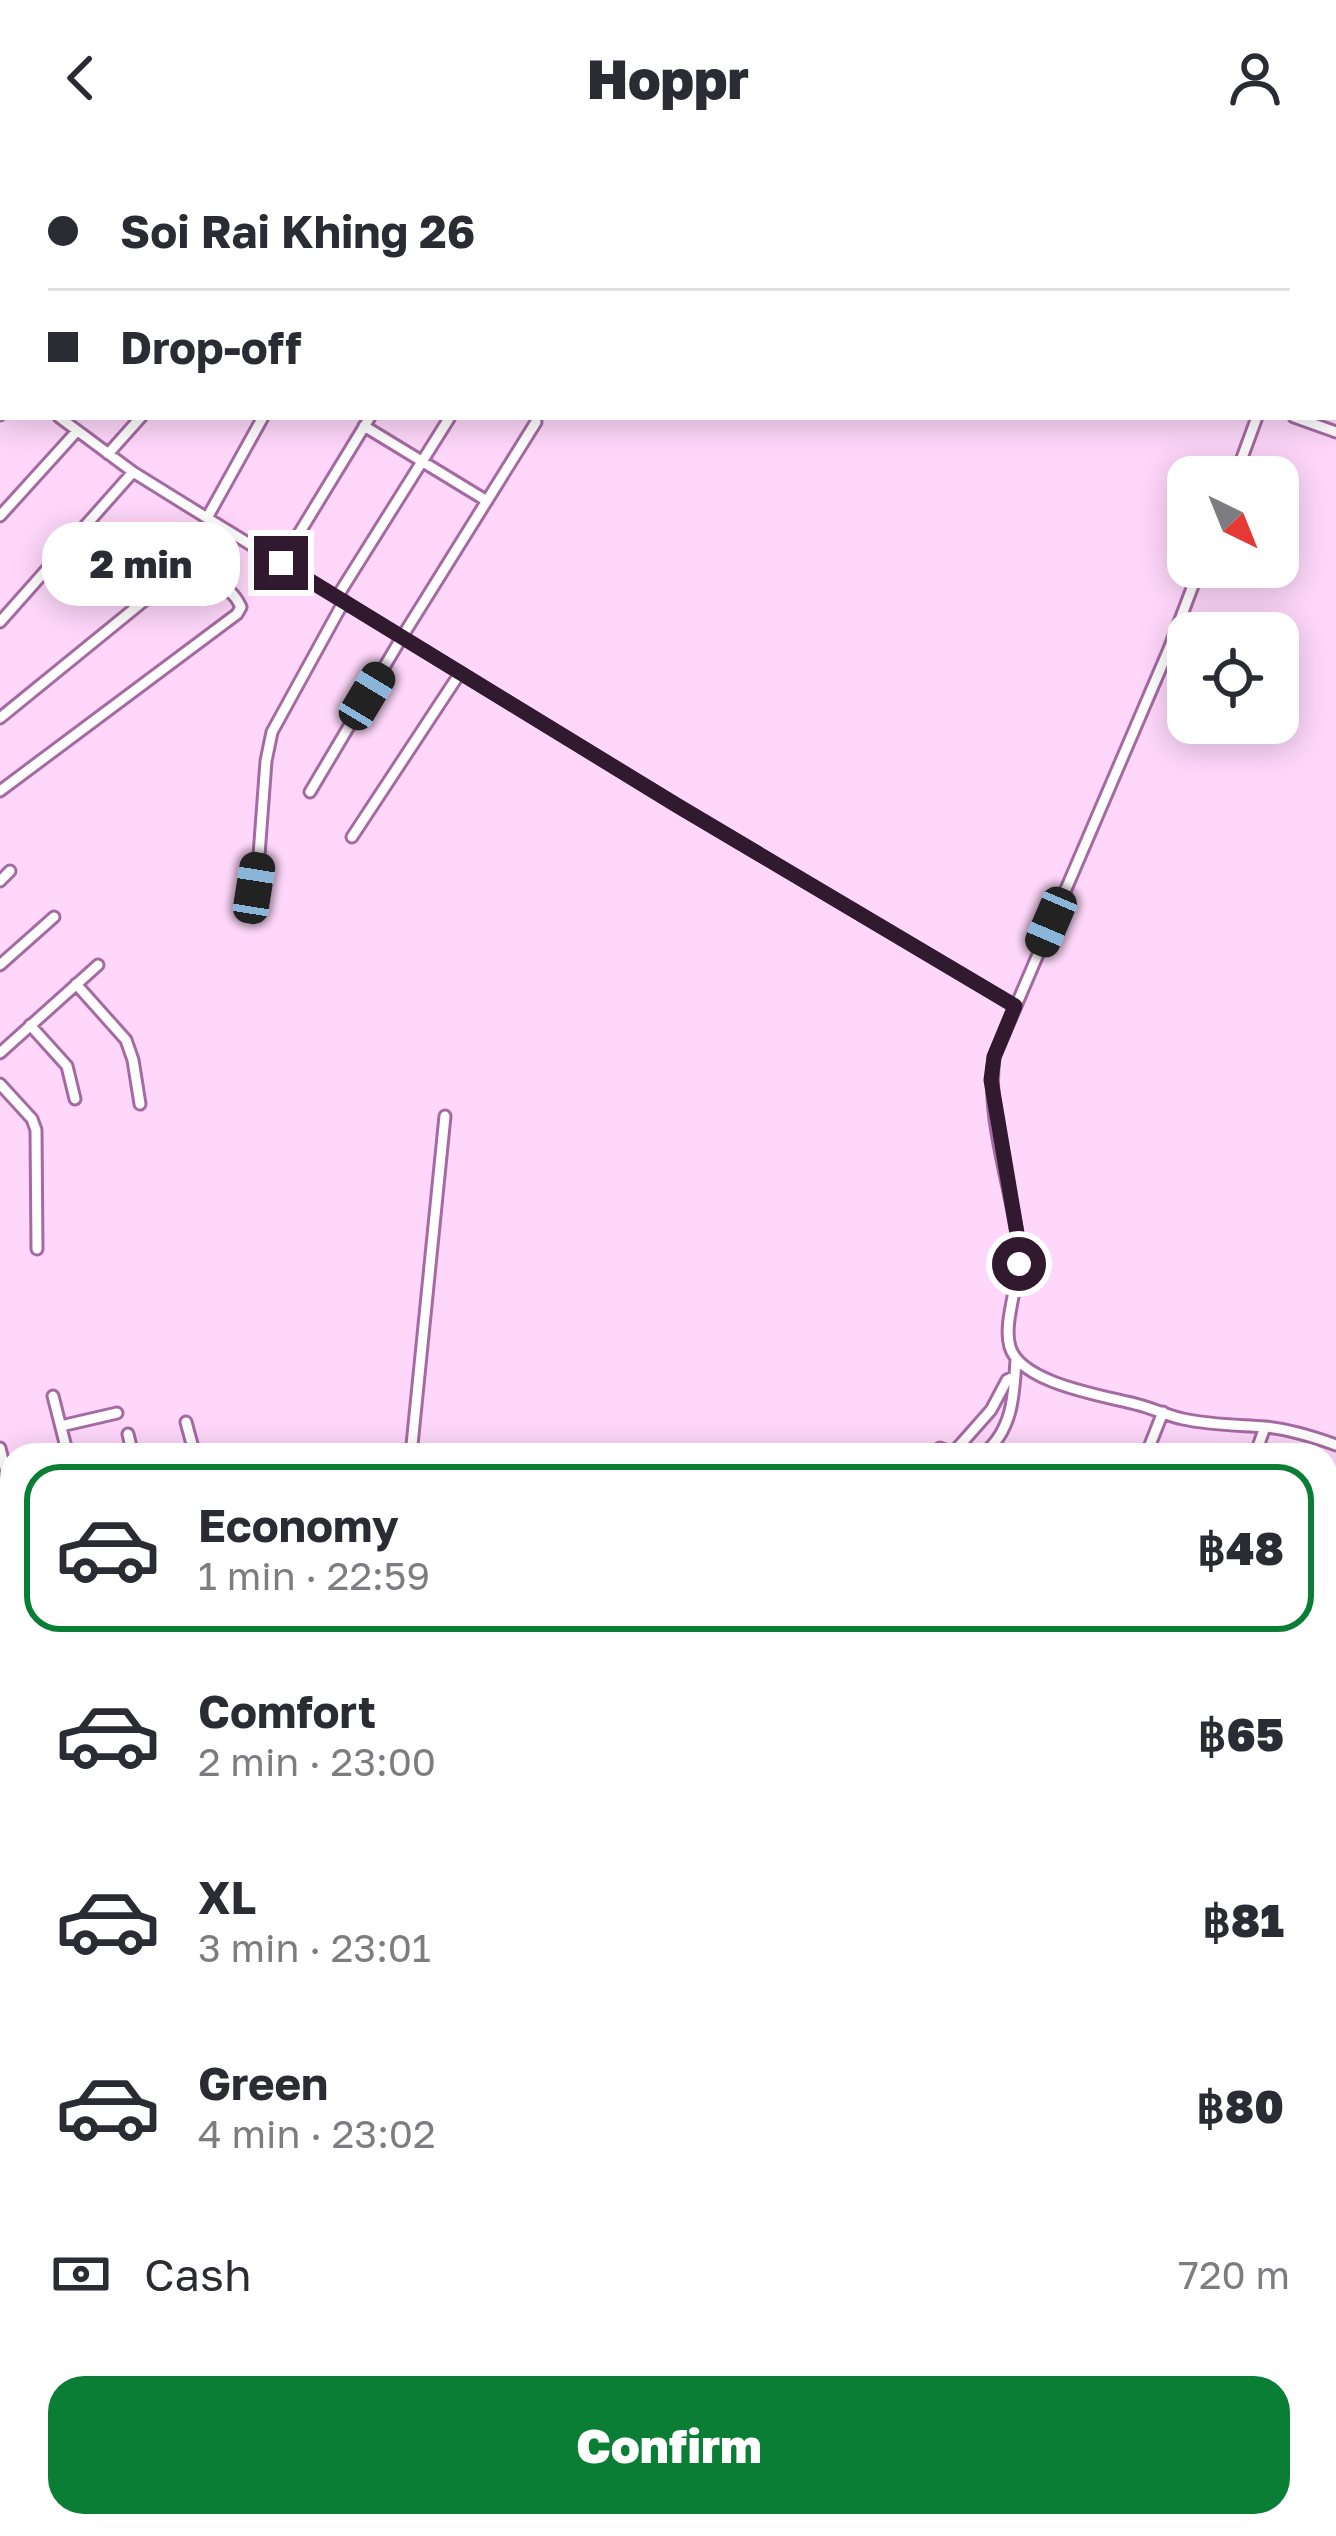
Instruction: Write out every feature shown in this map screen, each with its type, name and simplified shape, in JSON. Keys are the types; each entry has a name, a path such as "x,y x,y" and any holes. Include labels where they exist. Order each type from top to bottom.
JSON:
{"street":[{"path":"63,420 207,518 1015,1006"},
{"path":"108,454 138,420"},
{"path":"207,518 261,420"},
{"path":"254,888 272,732 341,599 448,420"},
{"path":"1242,456 1256,420"},
{"path":"281,563 367,421 422,462 487,501"},
{"path":"310,792 536,422"},
{"path":"0,516 77,431"},
{"path":"0,622 133,472"},
{"path":"0,718 172,578 182,574 206,578 222,584 240,601 237,614 0,791"},
{"path":"1192,588 994,1057 991,1080 1020,1251 1010,1349 1027,1369 1054,1382 1179,1418 1265,1427 1331,1443"},
{"path":"352,837 460,673"},
{"path":"0,880 10,872"},
{"path":"0,965 54,916"},
{"path":"0,1053 98,965"},
{"path":"76,984 126,1040 140,1104"},
{"path":"30,1025 67,1066 75,1099"},
{"path":"0,1084 32,1119 36,1130 38,1249"},
{"path":"412,1443 445,1116"},
{"path":"994,1443 1010,1416 1016,1359"},
{"path":"965,1443 1007,1380 1015,1376"},
{"path":"53,1396 65,1443"},
{"path":"1151,1443 1163,1412"},
{"path":"61,1426 117,1413"},
{"path":"186,1422 192,1443"},
{"path":"1259,1443 1265,1427"},
{"path":"128,1435 130,1443"}],"route":[{"path":"281,563 1015,1006 994,1057 991,1080 1019,1264"}]}
